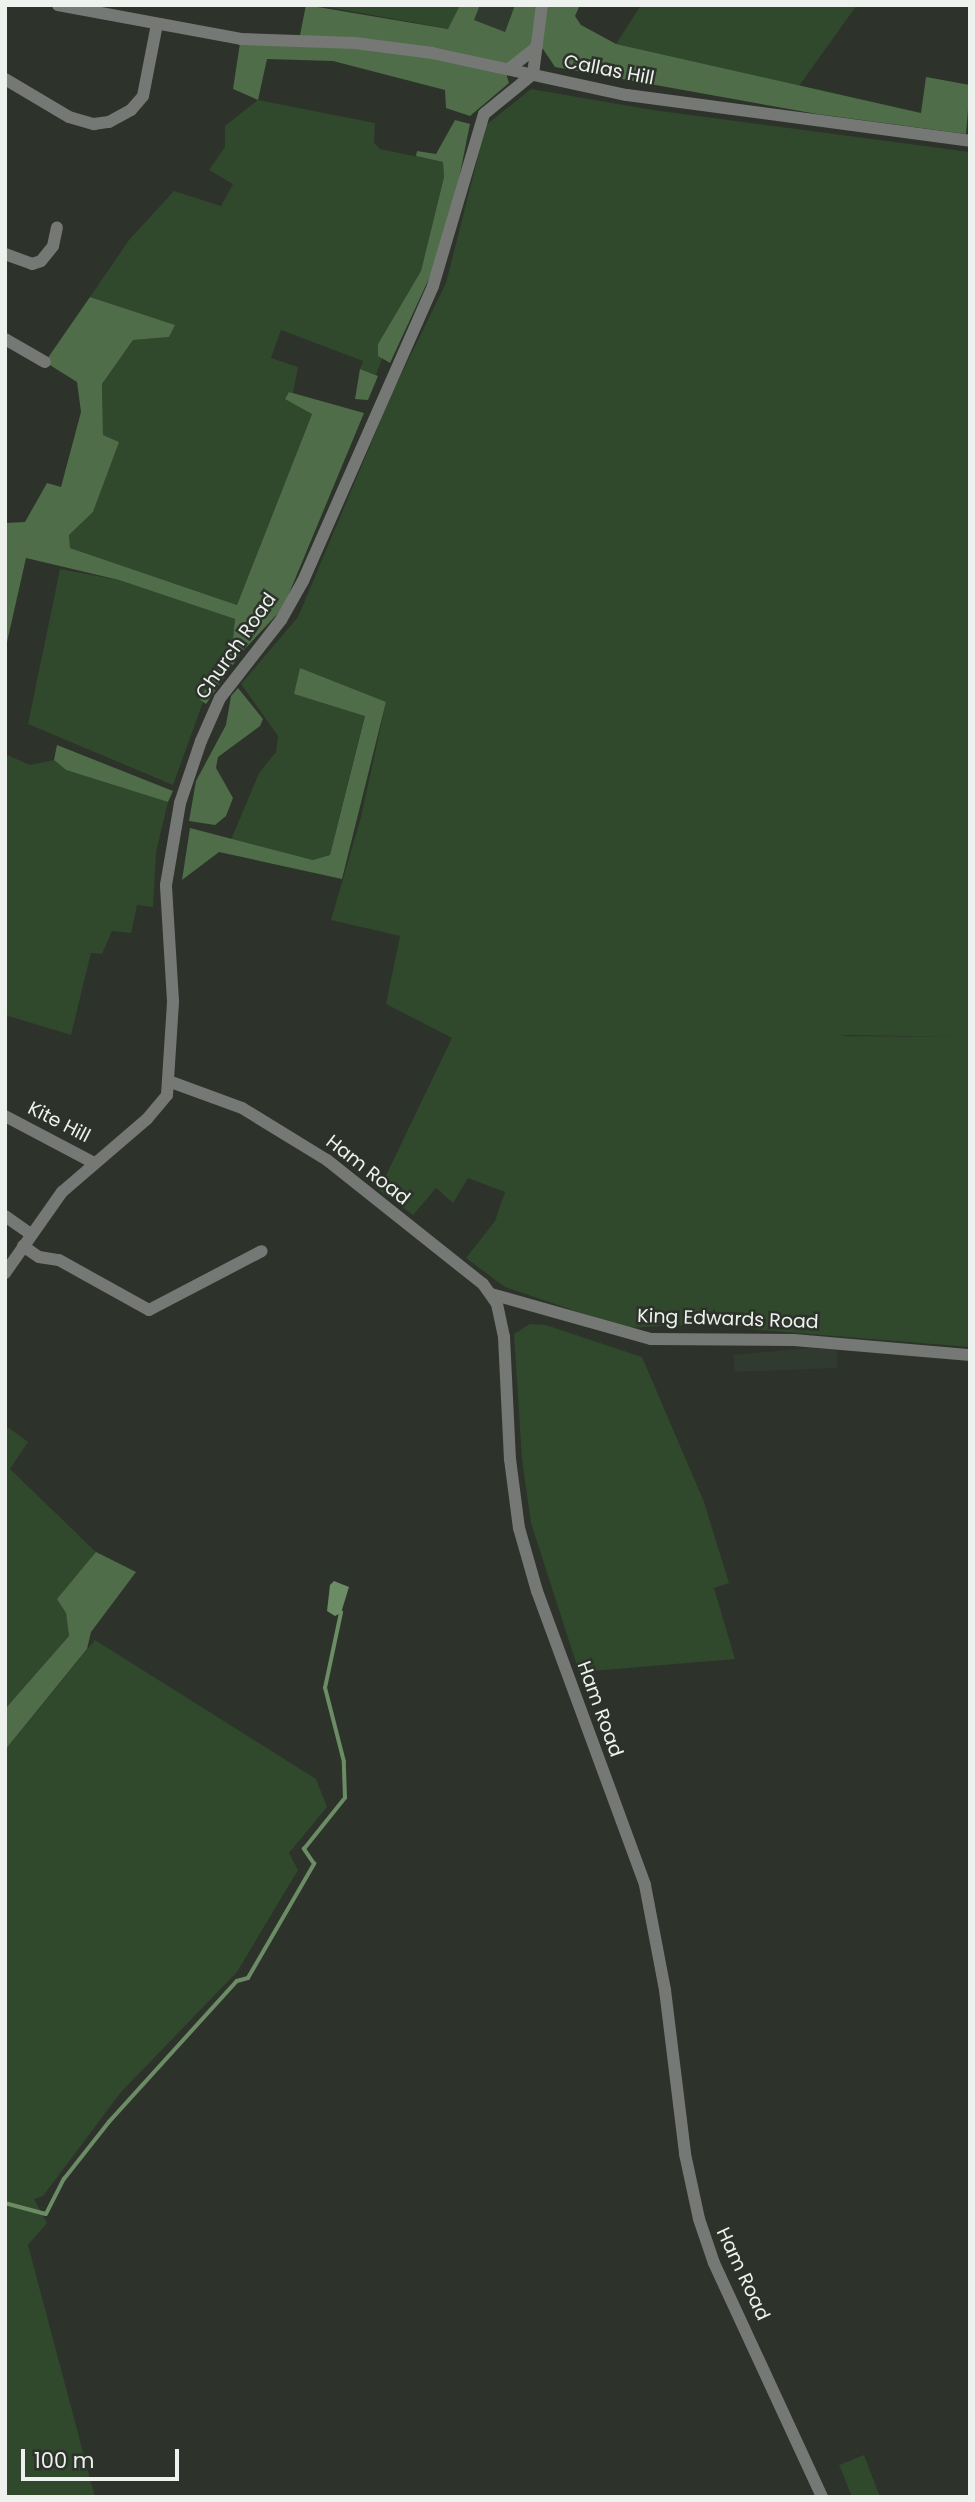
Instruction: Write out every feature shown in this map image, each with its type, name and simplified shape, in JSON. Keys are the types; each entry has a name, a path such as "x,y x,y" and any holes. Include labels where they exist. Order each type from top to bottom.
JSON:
{"street":[{"name":"Callas Hill","path":"58,5 241,39 355,43 510,68 627,95 970,141"},
{"path":"533,74 542,5"},
{"path":"5,79 69,117 94,124 109,122 131,110 143,96 158,24"},
{"path":"510,68 537,47"},
{"name":"Church Road","path":"171,1082 172,957 166,885 180,803 201,741 220,698 281,621 303,581 433,286 484,114 533,74"},
{"path":"5,254 32,264 41,261 53,246 58,227"},
{"path":"5,339 45,362"},
{"path":"5,1273 62,1192 147,1119 167,1095 171,1082"},
{"name":"Ham Road","path":"171,1082 242,1108 327,1160 491,1294 504,1337 519,1528 537,1591 645,1885 666,1990 685,2154 699,2220 714,2263 822,2497"},
{"name":"Kite Hill","path":"5,1116 94,1163"},
{"path":"5,1216 31,1234"},
{"path":"23,1246 39,1257 59,1260 149,1310 262,1251"},
{"name":"King Edwards Road","path":"491,1294 651,1339 794,1340 970,1355"}],"shaded area":[{"path":"306,5 448,29 460,5 480,5 474,20 505,32 515,5 537,5 531,46 506,73 509,83 470,116 446,108 445,90 333,61 267,59 258,100 233,89 240,43 298,45"},
{"path":"317,5 460,5 449,29"},
{"path":"480,5 515,5 505,32 473,20"},
{"path":"545,5 580,5 575,16 581,25 616,44 921,113 926,77 970,85 966,134 817,114 555,67 539,43"},
{"path":"641,5 857,5 799,86 616,44"},
{"path":"531,89 653,110 970,152 970,1347 759,1330 725,1323 625,1328 505,1287 466,1258 495,1221 505,1192 468,1178 453,1203 436,1188 413,1215 379,1190 452,1038 386,1004 400,936 331,920 361,817 386,702 294,694 365,715 330,856 314,860 231,840 259,773 276,752 278,736 241,684 298,617 393,391 446,283 486,125","holes":["846,1035 958,1037 841,1036"]},
{"path":"258,100 375,123 374,143 380,149 443,162 444,177 421,271 378,344 382,359 376,375 360,369 363,361 281,330 271,358 298,367 293,393 289,392 312,414 237,605 70,548 69,535 93,512 118,442 103,435 102,384 133,340 169,337 174,325 90,297 129,240 174,191 221,206 233,184 209,170 225,147 225,126"},
{"path":"455,120 470,124 455,198 433,270 390,363 378,356 378,344 421,271 444,177 443,162 416,156 417,151 436,154"},
{"path":"90,297 175,325 169,337 133,340 102,384 103,435 119,442 93,512 69,535 70,548 237,605 312,414 285,399 289,392 364,413 283,608 241,653 206,704 199,699 232,648 235,619 119,580 26,558 5,651 5,523 25,522 47,483 61,487 81,412 77,382 45,362"},
{"path":"360,369 378,376 368,400 355,399"},
{"path":"60,569 119,580 235,619 232,648 199,699 203,702 173,785 28,724"},
{"path":"300,668 386,702 342,879 219,852 182,880 190,828 313,860 330,855 365,716 294,694"},
{"path":"238,688 263,719 260,726 218,757 216,768 233,798 226,816 215,825 189,821 196,781 226,725 231,696"},
{"path":"57,745 173,791 168,802 66,770 54,760"},
{"path":"5,754 30,765 54,760 66,770 168,802 156,852 153,907 137,905 131,933 112,931 102,954 91,953 71,1035 5,1015"},
{"path":"530,1324 546,1325 642,1357 704,1502 729,1583 714,1588 735,1659 579,1672 531,1523 522,1460 514,1334"},
{"path":"808,1348 837,1350 838,1368 735,1372 733,1355"},
{"path":"5,1425 28,1442 10,1469 97,1553 66,1613 69,1636 5,1709"},
{"path":"96,1552 136,1572 91,1632 87,1649 5,1750 5,1709 69,1636 66,1613 57,1599"},
{"path":"334,1581 349,1587 341,1613 335,1616 327,1611 330,1585"},
{"path":"95,1640 316,1779 327,1807 289,1853 298,1870 237,1972 121,2092 43,2196 34,2199 47,2223 28,2245 95,2497 5,2497 5,1750"},
{"path":"864,2455 880,2497 852,2497 839,2465"}],"waterway":[{"path":"5,2203 46,2214 64,2179 109,2122 237,1981 248,1978 314,1864 304,1849 345,1798 344,1762 325,1688 341,1613"}]}
